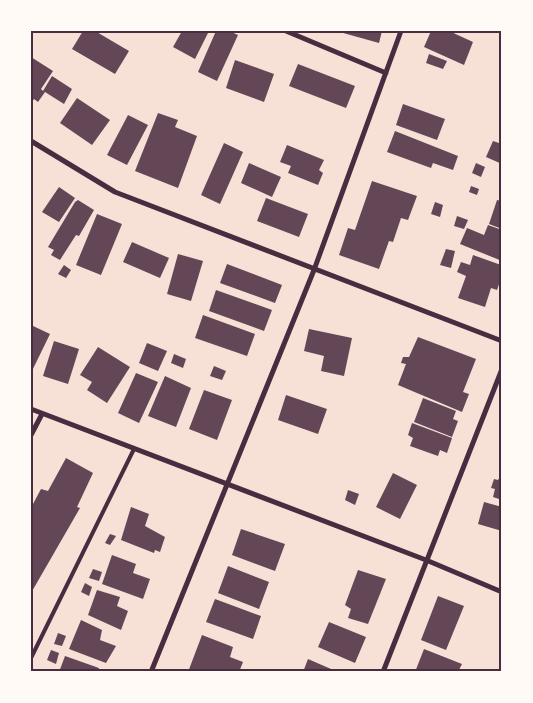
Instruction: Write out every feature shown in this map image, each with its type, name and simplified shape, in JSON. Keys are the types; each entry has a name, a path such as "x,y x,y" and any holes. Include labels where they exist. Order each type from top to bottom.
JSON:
{"street":[{"path":"286,31 386,73"},
{"path":"150,672 314,270 402,31"},
{"path":"31,141 115,192 502,341"},
{"path":"383,672 502,369"},
{"path":"31,410 426,560 502,592"},
{"path":"31,435 42,414"}],"lane":[{"path":"31,658 134,449"}],"building":[{"path":"83,31 95,31 129,51 115,74 72,49"},
{"path":"182,31 209,31 195,59 173,47"},
{"path":"216,31 229,31 238,35 217,81 198,72"},
{"path":"336,31 382,31 379,43"},
{"path":"431,31 449,31 473,42 464,65 424,47"},
{"path":"429,54 447,61 443,69 426,63"},
{"path":"31,57 53,71 41,89 43,91 52,76 72,89 64,104 45,92 38,102 34,99 31,103"},
{"path":"235,60 274,74 264,102 226,88"},
{"path":"298,64 355,86 346,108 289,86"},
{"path":"77,98 110,120 92,145 60,123"},
{"path":"403,104 445,119 437,140 396,125"},
{"path":"158,113 178,120 175,127 197,136 178,188 135,171"},
{"path":"128,115 148,125 127,165 107,155"},
{"path":"395,131 458,156 453,170 433,163 431,168 387,152"},
{"path":"493,141 502,144 502,164 486,157"},
{"path":"224,143 243,152 220,204 201,195"},
{"path":"287,145 324,160 319,170 323,173 318,185 288,173 291,166 280,162"},
{"path":"249,163 281,177 272,197 241,183"},
{"path":"476,163 485,167 481,177 472,173"},
{"path":"372,181 417,196 408,220 401,218 393,242 389,241 379,269 339,255 348,228 355,230"},
{"path":"471,186 479,189 477,195 469,192"},
{"path":"59,187 75,198 59,222 42,212"},
{"path":"266,198 308,214 299,237 257,221"},
{"path":"78,200 94,210 79,236 76,235 60,260 51,255 54,250 48,247"},
{"path":"497,200 502,201 502,229 489,224"},
{"path":"435,202 443,205 440,217 431,214"},
{"path":"97,214 122,224 101,275 76,265"},
{"path":"457,216 468,220 464,229 454,226"},
{"path":"488,225 502,230 502,261 460,244 467,228 484,235"},
{"path":"132,242 169,258 160,278 123,262"},
{"path":"446,249 455,251 451,268 440,265"},
{"path":"178,254 203,261 191,301 167,294"},
{"path":"473,255 501,265 500,271 502,276 497,290 491,288 485,307 458,298 466,276 457,272 461,262 470,265"},
{"path":"227,264 282,285 275,303 220,283"},
{"path":"64,265 71,270 66,278 58,274"},
{"path":"216,290 272,310 264,331 209,311"},
{"path":"203,315 255,334 247,356 195,338"},
{"path":"31,325 50,334 31,373"},
{"path":"309,329 352,338 344,376 321,371 324,356 304,351"},
{"path":"418,337 476,359 463,392 469,394 462,412 398,385 406,364 401,363 403,357 409,357"},
{"path":"54,341 79,349 68,384 43,376"},
{"path":"147,343 167,351 158,371 139,363"},
{"path":"98,347 130,367 107,403 87,390 92,382 80,375"},
{"path":"174,354 186,359 183,368 171,363"},
{"path":"214,366 226,371 222,380 210,376"},
{"path":"136,373 158,382 139,423 118,413"},
{"path":"165,376 191,388 176,427 148,416"},
{"path":"204,390 232,400 217,440 189,429"},
{"path":"286,395 327,409 318,434 278,420"},
{"path":"423,398 456,411 453,419 458,421 452,437 414,422"},
{"path":"412,423 452,438 447,453 440,450 438,456 410,446 413,438 408,435"},
{"path":"66,458 93,473 77,507 80,508 31,593 31,503 33,504 41,489 48,491"},
{"path":"393,473 417,485 400,519 376,507"},
{"path":"502,473 502,500 493,497 495,489 491,488 494,479 498,480"},
{"path":"348,490 359,494 355,505 345,500"},
{"path":"484,502 502,507 502,531 478,524"},
{"path":"131,507 149,514 145,526 165,537 160,552 155,550 154,553 121,540"},
{"path":"241,529 285,544 275,571 232,555"},
{"path":"110,534 116,536 110,545 105,543"},
{"path":"112,555 136,564 133,573 150,579 143,599 102,584"},
{"path":"228,566 269,582 259,609 218,593"},
{"path":"93,569 102,572 99,581 89,578"},
{"path":"358,570 386,579 368,624 348,618 351,609 345,605"},
{"path":"85,583 92,587 89,596 81,592"},
{"path":"97,590 120,597 117,606 128,611 121,630 88,615"},
{"path":"438,596 464,606 446,650 421,640"},
{"path":"215,599 261,616 253,639 206,622"},
{"path":"81,620 102,630 100,640 116,646 106,663 69,649"},
{"path":"329,622 366,637 355,663 318,647"},
{"path":"58,633 66,636 62,646 54,644"},
{"path":"202,635 233,647 230,657 243,662 239,672 188,672"},
{"path":"424,649 462,664 458,672 415,672"},
{"path":"51,650 59,653 56,664 47,660"},
{"path":"65,656 99,668 98,672 59,672"},
{"path":"308,659 338,672 303,672"}]}
